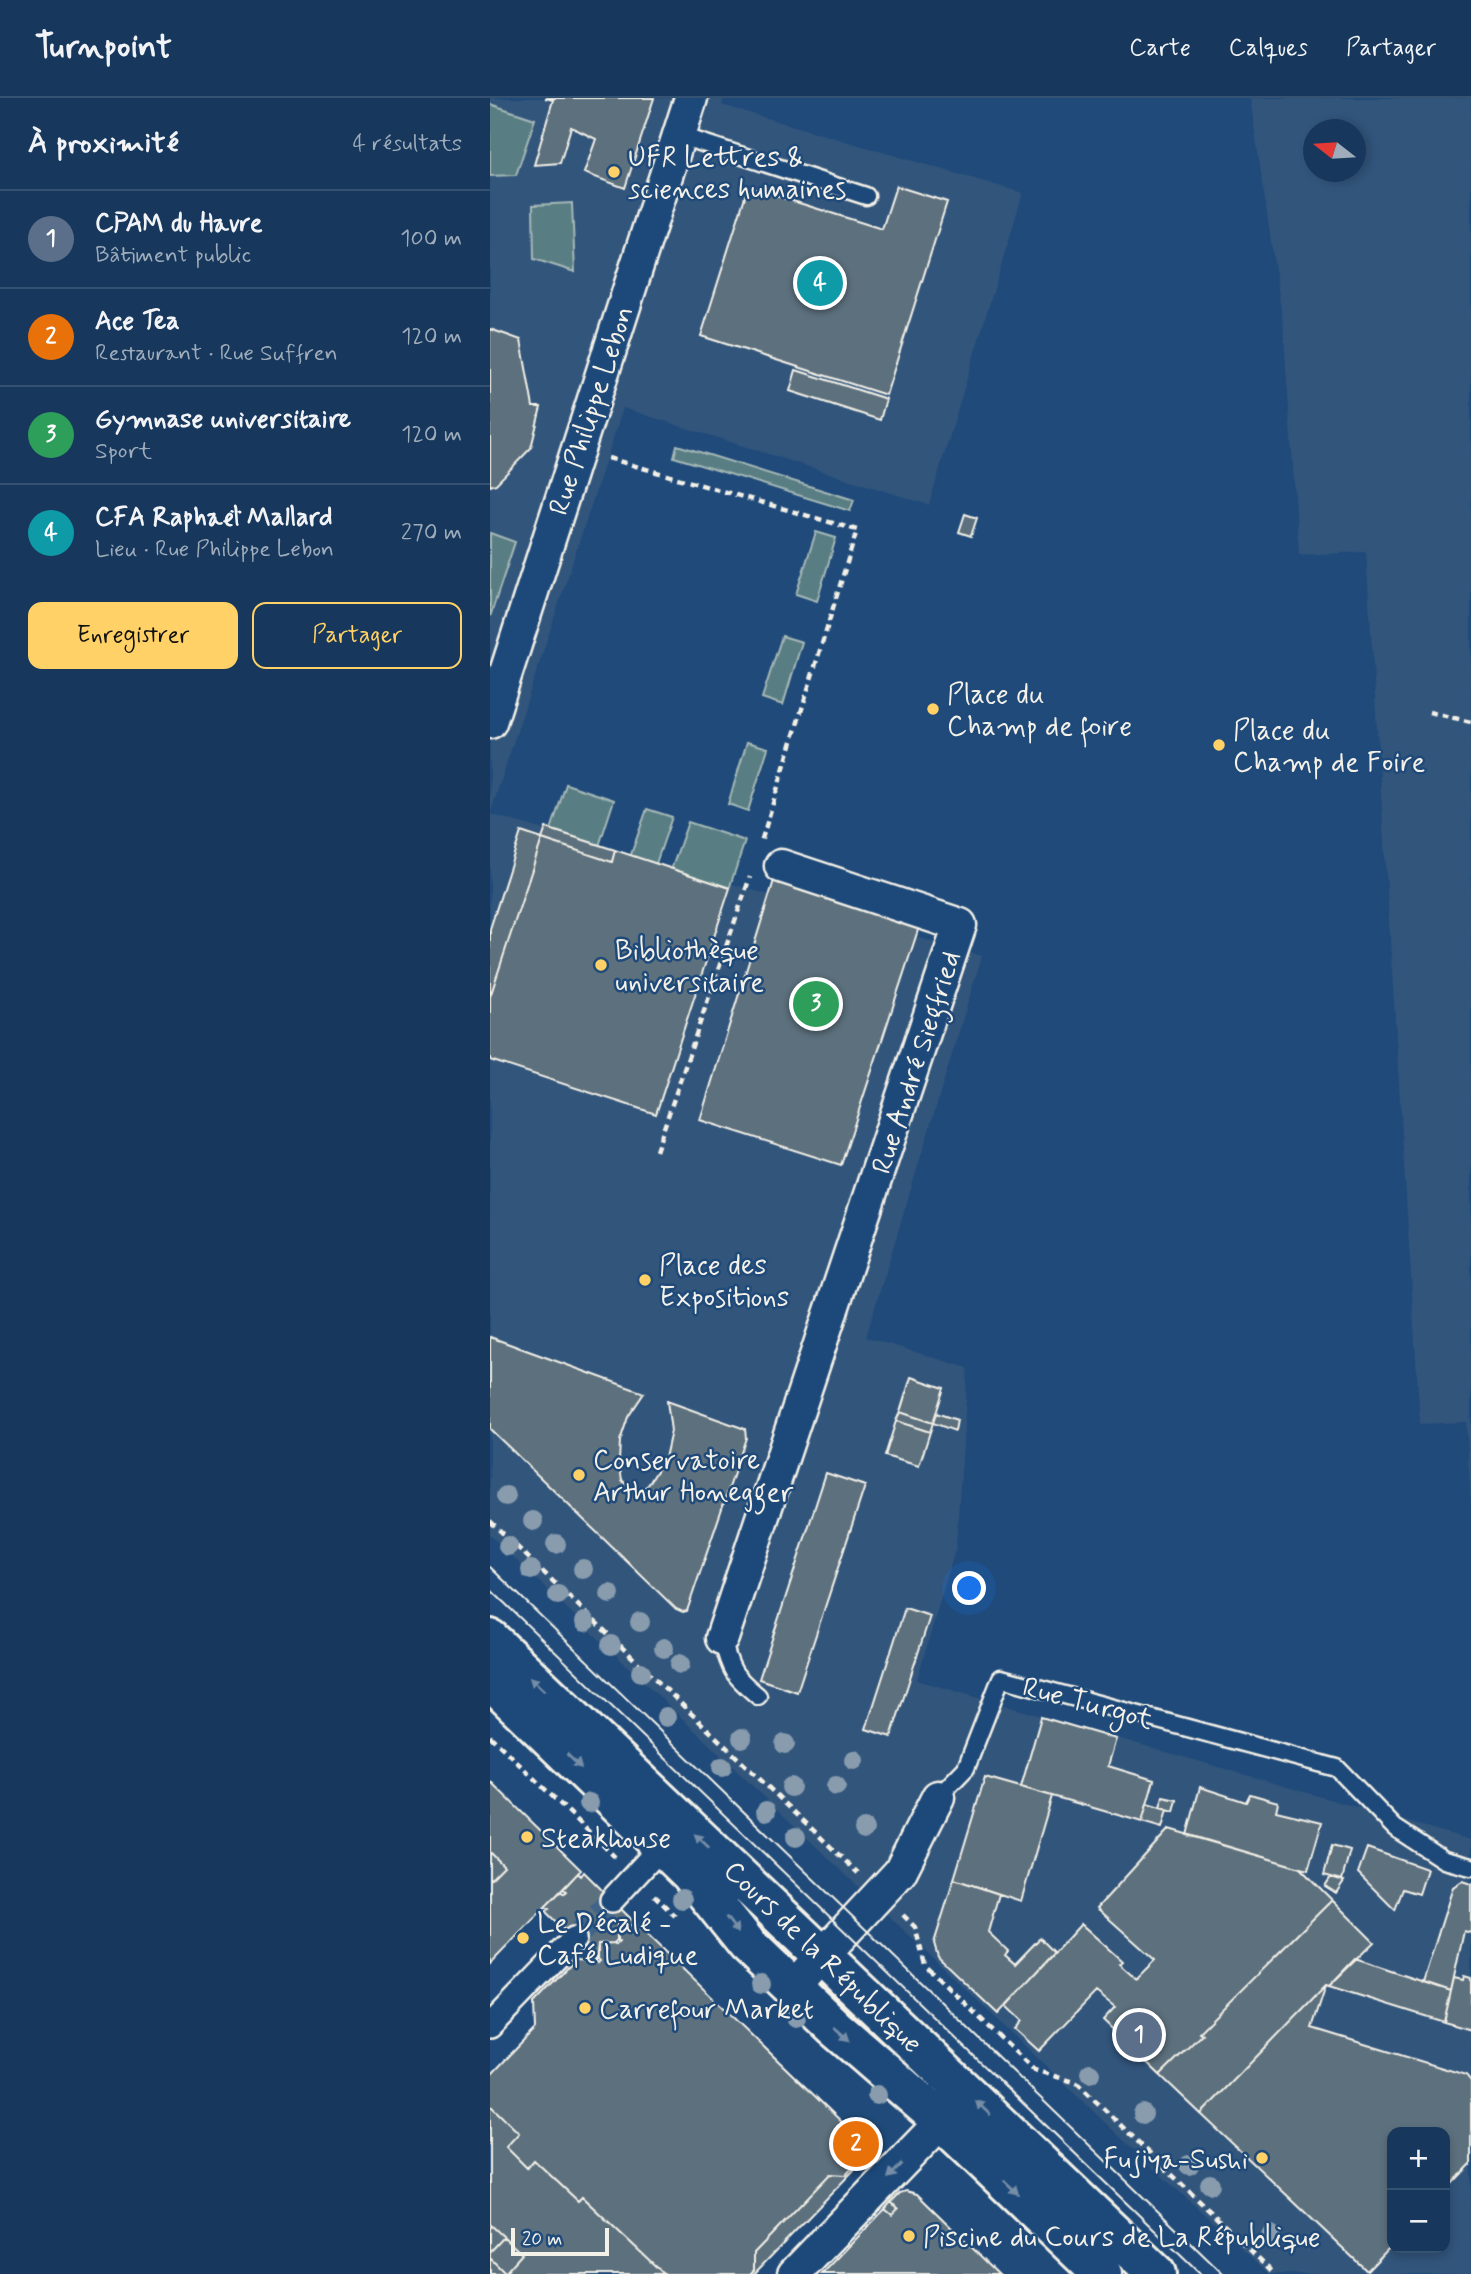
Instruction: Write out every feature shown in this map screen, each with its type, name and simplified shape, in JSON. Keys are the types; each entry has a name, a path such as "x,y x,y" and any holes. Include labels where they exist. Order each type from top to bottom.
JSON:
{"main road":[{"name":"Cours de la République","path":"490,1639 1156,2274"},
{"name":"Cours de la République","path":"490,1680 690,1874 747,1944 835,2028 942,2121 1102,2274"}],"street":[{"name":"Rue Philippe Lebon","path":"490,722 691,98"},
{"name":"Rue André Siegfried","path":"722,1639 960,925 764,862"},
{"name":"Rue Turgot","path":"793,1987 901,1872 938,1797"},
{"path":"612,1900 662,1846"},
{"path":"490,2026 573,1939"},
{"path":"794,2274 942,2121"}],"lane":[{"path":"678,135 866,196"},
{"path":"722,1639 734,1675 758,1696"},
{"name":"Rue Turgot","path":"938,1797 966,1768 1000,1678 1337,1768 1395,1828 1444,1860 1471,1867"}],"path":[{"path":"578,449 858,530 764,862 656,1151"},
{"path":"1429,712 1471,722"},
{"path":"490,1521 915,1927 925,1965 1034,2070 1077,2083 1275,2274"},
{"path":"490,1736 634,1876"}],"shaded area":[{"path":"490,98 724,98 722,105 1023,193 929,505 623,408 490,814"},
{"path":"1250,98 1471,98 1471,1506 1466,1422 1420,1424 1366,552 1299,555 1283,324"},
{"path":"490,814 982,956 866,1337 968,1368 956,1547 917,1680 1471,1840 1471,2274 1270,2274 1142,2158 490,1535"}],"green space":[{"path":"490,104 535,119 516,175 490,176"},
{"path":"572,203 575,272 534,259 533,205"},
{"path":"677,445 854,500 850,511 674,457"},
{"path":"816,532 836,538 817,601 796,594"},
{"path":"490,533 515,542 490,617"},
{"path":"782,636 802,642 783,705 762,698"},
{"path":"747,742 768,748 748,811 728,804"},
{"path":"566,784 614,800 597,852 549,836"},
{"path":"647,809 672,817 653,872 628,863"},
{"path":"688,822 745,841 728,892 670,873"}],"building":[{"path":"545,98 654,98 625,188 584,173 596,139 571,127 560,163 534,165 553,100"},
{"path":"896,186 947,202 886,395 701,336 748,187 882,229"},
{"path":"490,329 521,340 533,407 541,407 531,448 496,484 490,486"},
{"path":"796,370 886,399 880,420 790,391"},
{"path":"965,514 977,518 971,536 959,532"},
{"path":"546,828 615,850 612,862 542,839"},
{"path":"521,832 542,839 490,997 490,929"},
{"path":"542,839 612,862 615,850 730,888 656,1114 490,1060 490,997"},
{"path":"776,874 921,921 841,1165 700,1120"},
{"name":"Conservatoire Arthur Honegger","path":"490,1337 644,1393 628,1417 620,1441 622,1480 631,1490 641,1490 648,1485 665,1458 671,1431 667,1401 745,1429 746,1438 687,1611 676,1609 490,1429"},
{"path":"911,1377 944,1388 933,1423 900,1412"},
{"path":"900,1412 933,1423 930,1432 896,1421"},
{"path":"936,1413 957,1420 955,1431 933,1423"},
{"path":"896,1421 930,1432 919,1466 885,1456"},
{"path":"826,1473 865,1486 797,1692 759,1679"},
{"path":"905,1608 930,1616 891,1737 866,1729"},
{"path":"1041,1717 1116,1739 1108,1766 1154,1780 1142,1822 1021,1787"},
{"path":"985,1777 1052,1796 1021,1901 954,1879"},
{"path":"490,1781 581,1870 490,1964 490,1880 504,1866 490,1852"},
{"path":"1200,1787 1246,1802 1250,1794 1278,1802 1276,1811 1322,1822 1308,1870 1187,1835"},
{"path":"1163,1797 1177,1800 1174,1812 1160,1808"},
{"path":"1147,1804 1167,1810 1162,1828 1142,1822"},
{"path":"1169,1829 1300,1868 1332,1900 1199,2032 1202,2034 1160,2075 1103,2020 1115,2007 1096,1992 1039,2051 1015,2029 1022,2021 1006,2006 1081,1924 1122,1961 1119,1964 1136,1979 1155,1960 1097,1908"},
{"path":"1332,1845 1350,1850 1342,1880 1324,1875"},
{"path":"1367,1848 1427,1869 1419,1894 1403,1889 1395,1910 1358,1873"},
{"path":"490,1852 504,1866 490,1880"},
{"path":"584,1872 634,1922 632,1925 617,1924 617,1940 614,1943 598,1944 596,1961 546,1912 549,1909 545,1907 561,1891 564,1894 566,1891 563,1889 578,1873 581,1876"},
{"path":"1331,1877 1344,1881 1336,1893 1325,1886"},
{"path":"954,1879 999,1894 988,1932 1008,1951 1005,1955 1015,1964 1040,1938 1055,1953 998,2014 938,1957 934,1943"},
{"path":"1462,1881 1471,1884 1471,1933 1464,1931 1451,1991 1423,1982 1453,1887"},
{"path":"1332,1900 1374,1942 1329,1986 1326,1985 1201,2114 1160,2075 1202,2034 1199,2032"},
{"path":"617,1924 634,1927 636,1924 872,2151 846,2175 830,2174 754,2253 754,2270 750,2274 664,2274 582,2197 578,2201 534,2160 527,2168 506,2147 519,2133 490,2105 490,2076 535,2029 534,2003 575,1960 598,1963 598,1944 616,1945 619,1942"},
{"path":"1355,1959 1451,1991 1444,2022 1329,1986"},
{"path":"1464,1976 1471,1978 1471,2030 1444,2022 1454,1978 1463,1980"},
{"path":"1326,1985 1312,2028 1466,2075 1471,2081 1471,2164 1450,2186 1450,2127 1387,2127 1387,2250 1367,2271 1201,2114"},
{"path":"490,2105 519,2133 506,2147 527,2168 534,2160 578,2201 582,2197 664,2274 504,2274 522,2254 490,2224"},
{"path":"852,2168 854,2170 754,2274 750,2274 754,2270 754,2253 830,2174 846,2175"},
{"name":"Piscine du Cours de La République","path":"906,2191 917,2194 999,2274 822,2274 885,2209 892,2215 898,2209 891,2202"},
{"path":"891,2202 898,2209 892,2215 885,2209"},
{"path":"492,2226 504,2237 490,2252 490,2228"},
{"path":"504,2237 522,2254 505,2273 490,2258 490,2252"},
{"path":"490,2258 505,2273 504,2274 490,2274"}],"tunnel":[{"path":"574,1939 612,1900"}],"tram line":[{"path":"490,1567 1223,2274"},
{"path":"490,1589 1200,2274"}],"place":[{"name":"UFR Lettres & sciences humaines","path":"614,172"},
{"name":"CFA Raphaël Mallard","path":"820,283"},
{"name":"Place du Champ de foire","path":"933,709"},
{"name":"Place du Champ de Foire","path":"1219,745"},
{"name":"Bibliothèque universitaire","path":"601,965"},
{"name":"Gymnase universitaire","path":"816,1004"},
{"name":"Place des Expositions","path":"645,1280"},
{"name":"Conservatoire Arthur Honegger","path":"579,1475"},
{"name":"Steakhouse","path":"527,1837"},
{"name":"Le Décalé - Café Ludique","path":"523,1938"},
{"name":"Carrefour Market","path":"585,2008"},
{"name":"CPAM du Havre","path":"1139,2035"},
{"name":"Ace Tea","path":"856,2144"},
{"name":"Fujiya-Sushi","path":"1262,2158"},
{"name":"Piscine du Cours de La République","path":"909,2236"}]}
